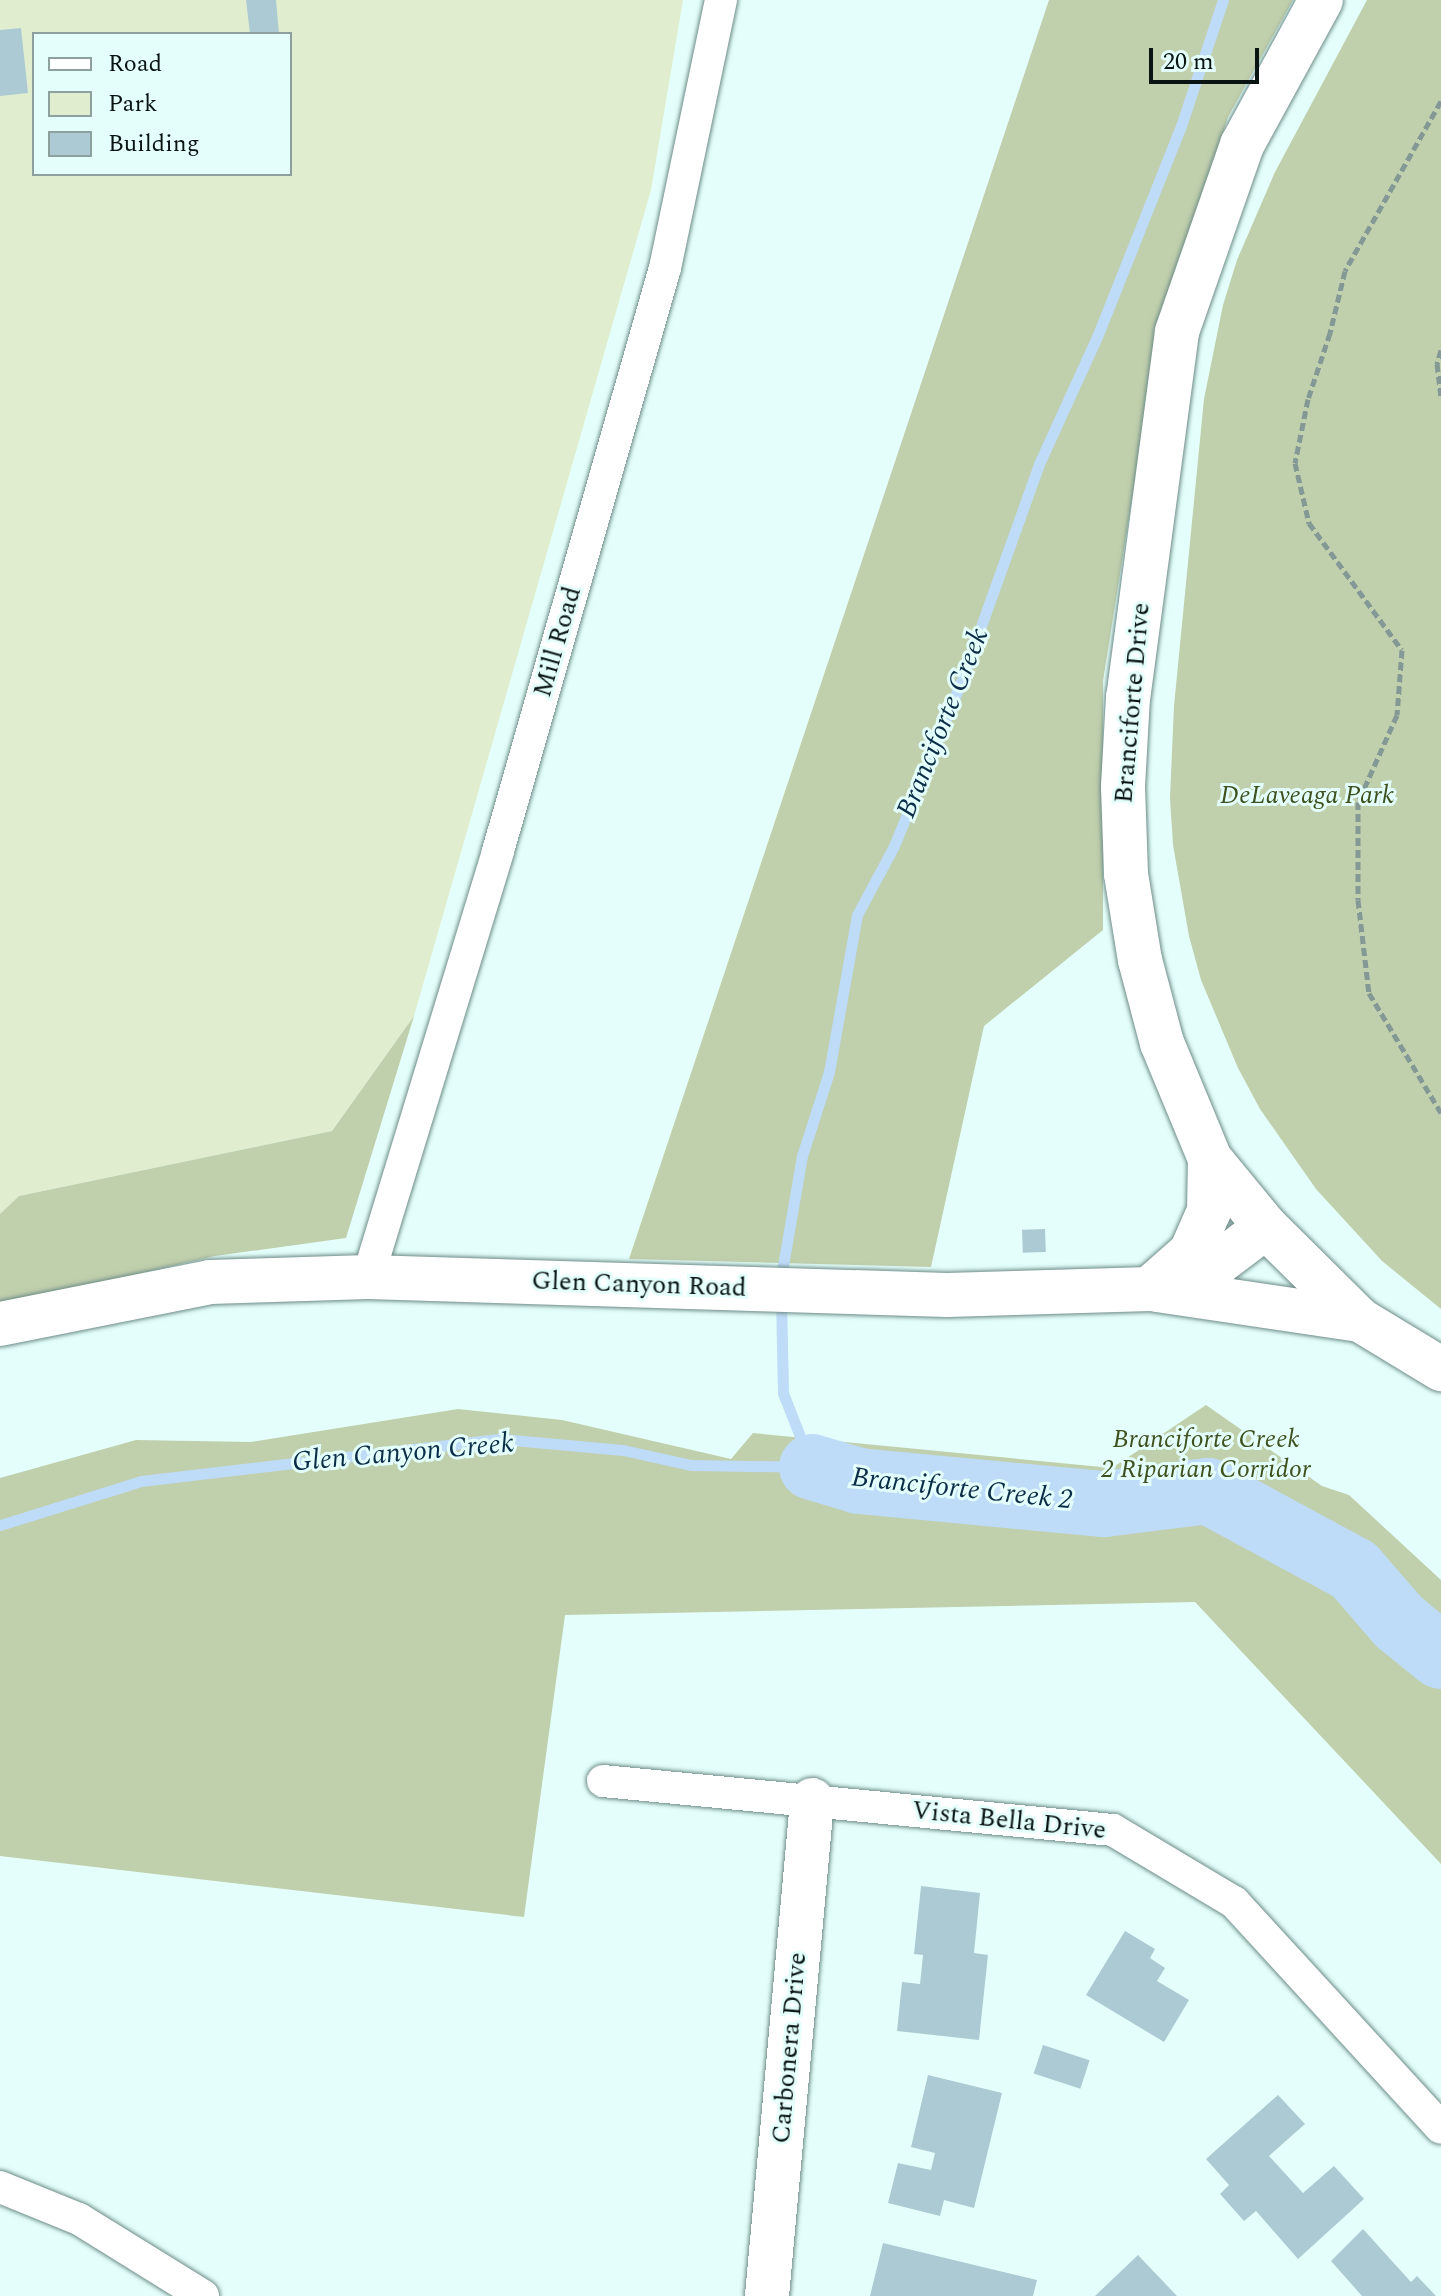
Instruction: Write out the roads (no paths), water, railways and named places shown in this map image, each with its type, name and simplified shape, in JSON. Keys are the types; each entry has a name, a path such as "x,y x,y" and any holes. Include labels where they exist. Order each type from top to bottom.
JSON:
{"street":[{"name":"Mill Road","path":"368,1277 498,851 665,268 721,0"},
{"name":"Branciforte Drive","path":"1321,0 1242,145 1177,332 1128,697 1123,787 1126,874 1140,960 1162,1043 1210,1159 1266,1227 1360,1320 1441,1369"},
{"path":"1150,1289 1191,1252 1209,1211 1210,1159"},
{"name":"Glen Canyon Road","path":"0,1324 210,1282 368,1277 947,1295 1150,1289 1213,1267 1266,1227"},
{"path":"1150,1289 1360,1320"},
{"name":"Vista Bella Drive","path":"603,1781 1113,1830 1234,1902 1441,2128"},
{"name":"Carbonera Drive","path":"767,2296 812,1800"},
{"path":"0,2187 79,2219 203,2296"}],"waterway":[{"name":"Branciforte Creek","path":"780,1283 802,1156 829,1072 857,915 894,846 961,682 1039,464 1097,337 1181,126 1223,0"},
{"name":"Glen Canyon Creek","path":"0,1525 141,1481 501,1439 623,1450 691,1465 812,1467 783,1393 781,1300"},
{"name":"Branciforte Creek 2","path":"812,1467 859,1481 1104,1504 1208,1491 1354,1570 1399,1622 1441,1656"}],"park label":[{"name":"DeLaveaga Park","path":"1307,796"},
{"name":"Branciforte Creek 2 Riparian Corridor","path":"1206,1455"}]}
